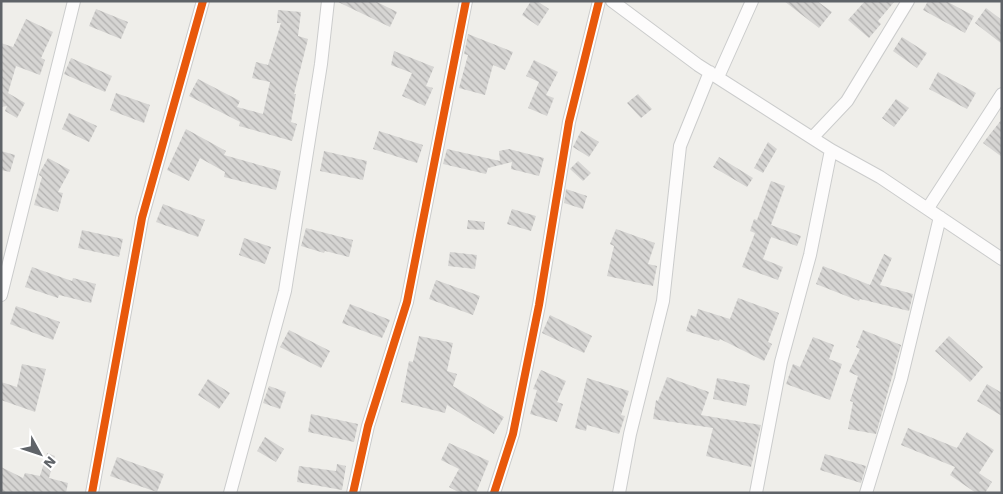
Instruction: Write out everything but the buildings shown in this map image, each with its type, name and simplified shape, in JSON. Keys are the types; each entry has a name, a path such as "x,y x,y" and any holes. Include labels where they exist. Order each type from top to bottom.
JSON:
{"street":[{"path":"1,295 74,1"},
{"path":"92,493 142,218 203,1"},
{"path":"230,493 285,291 321,64 328,1"},
{"path":"354,493 368,426 407,302 466,1"},
{"path":"494,493 513,434 539,305 569,122 599,1"},
{"path":"619,493 630,434 663,301 680,146 752,1"},
{"path":"812,138 847,101 908,1"},
{"path":"617,3 714,75 831,150 880,176 1002,259"},
{"path":"928,208 1002,94"},
{"path":"756,493 781,362 810,255 831,150"},
{"path":"866,493 902,379 940,217"}],"cycle path":[{"path":"92,493 142,218 203,1"},
{"path":"353,493 368,426 407,302 466,1"},
{"path":"494,493 513,434 539,305 569,122 599,1"}]}
